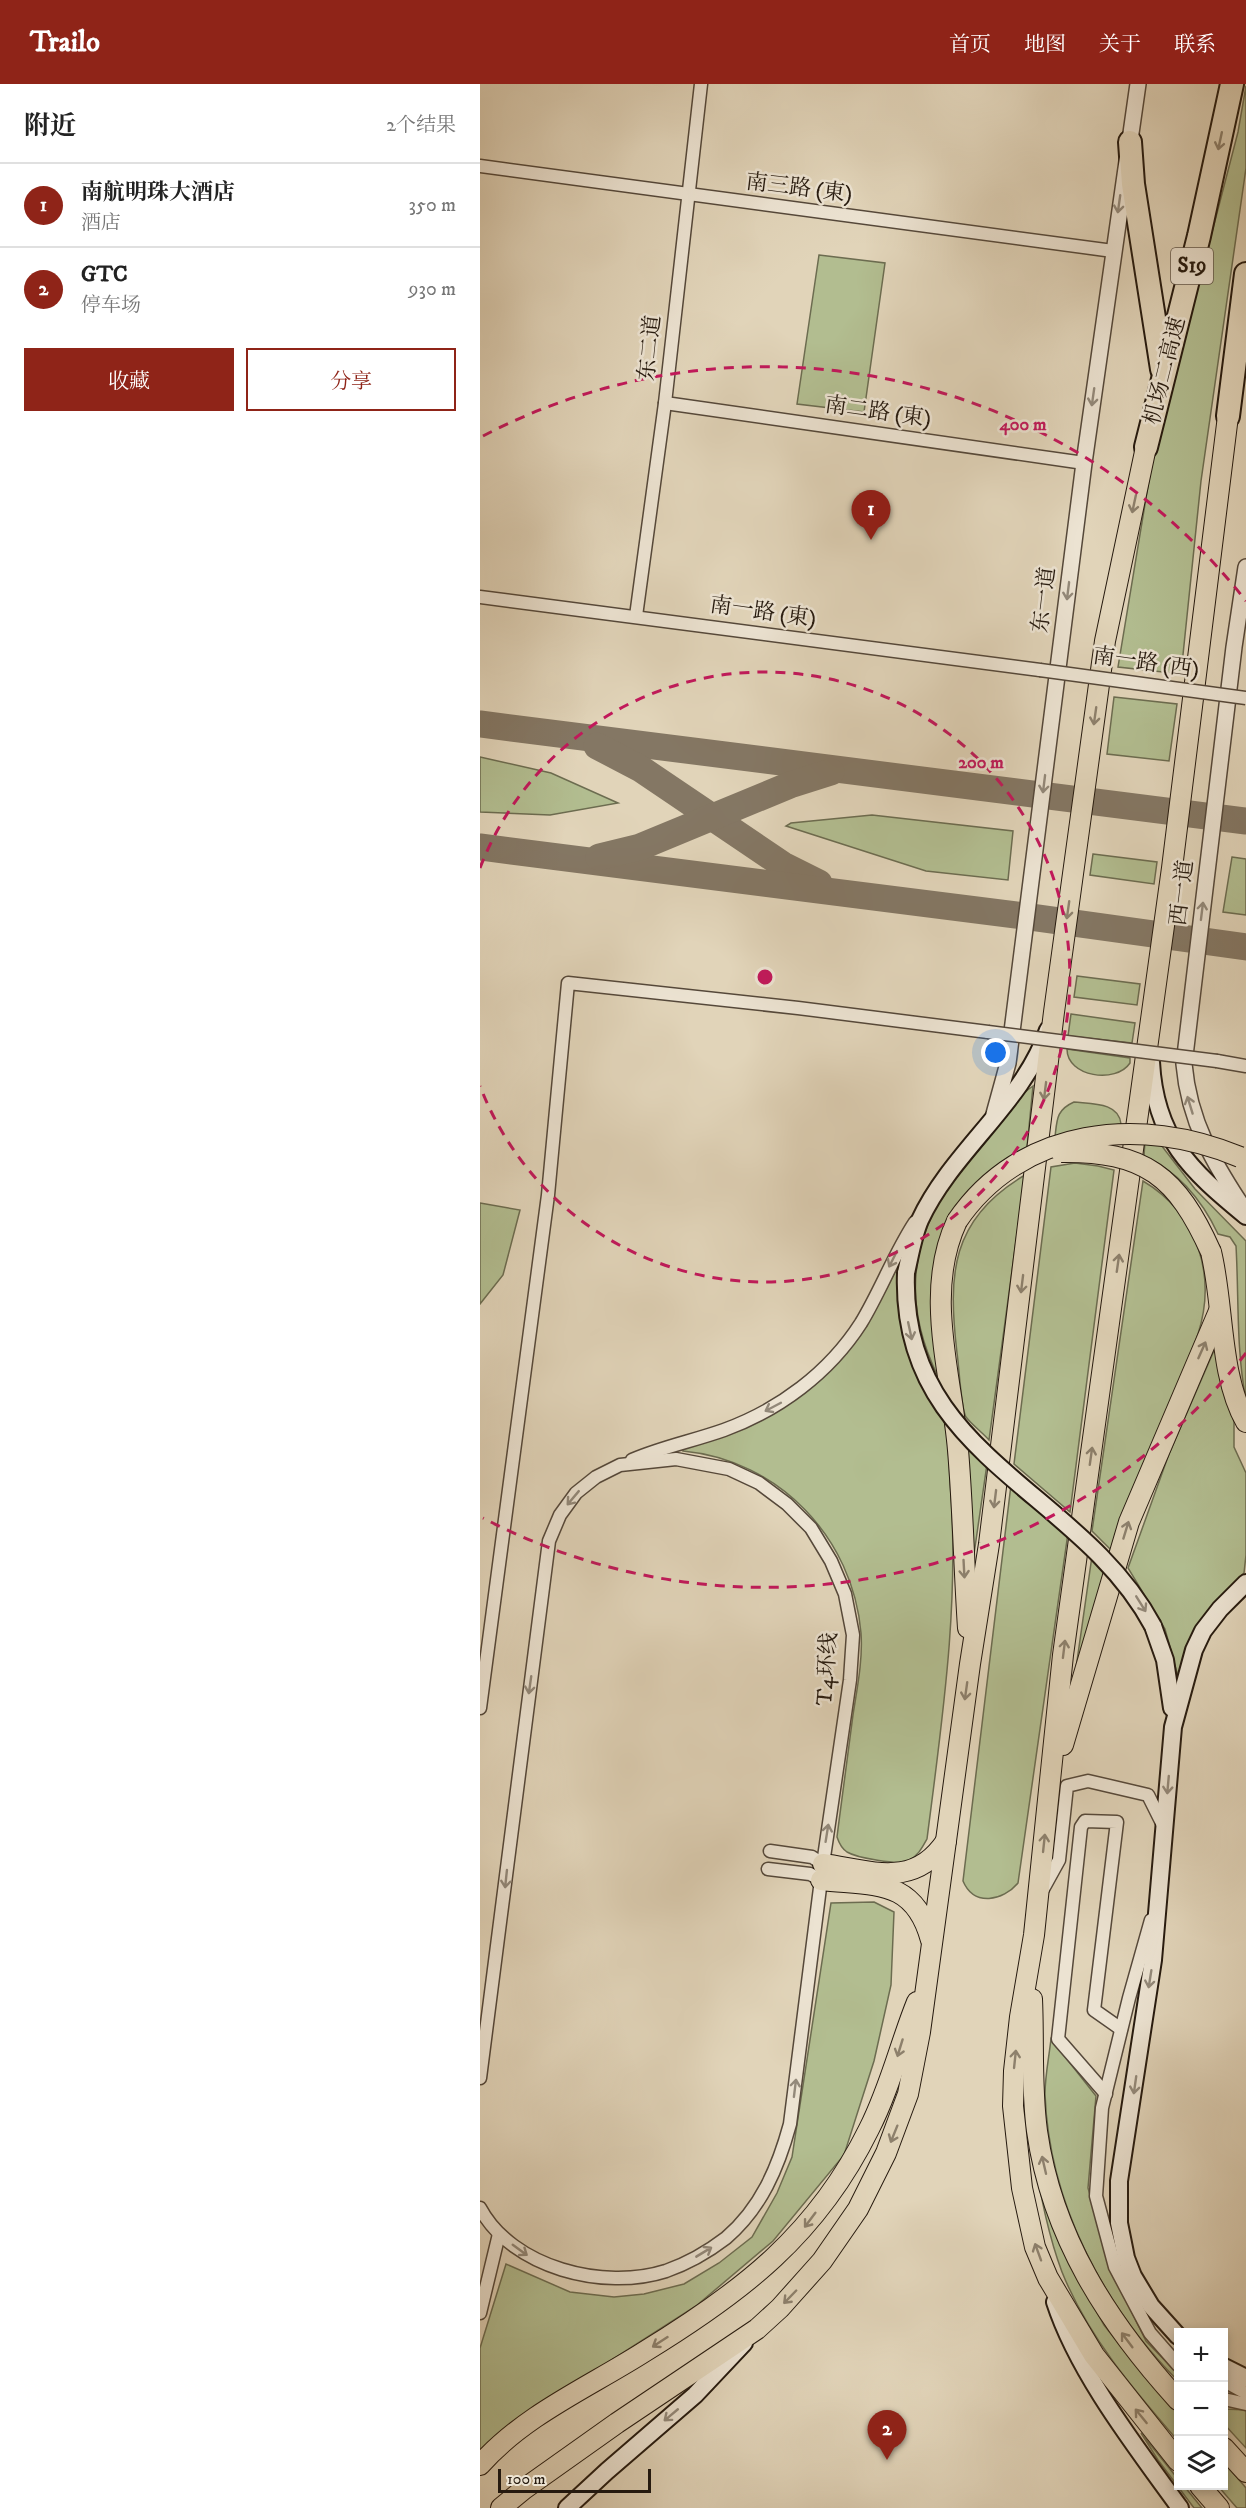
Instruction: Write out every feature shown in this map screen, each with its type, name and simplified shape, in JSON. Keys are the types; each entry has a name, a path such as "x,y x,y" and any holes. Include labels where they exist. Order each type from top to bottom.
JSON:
{"highway":[{"name":"机场二高速","path":"1146,447 1199,236 1232,84"},
{"path":"1130,142 1133,184 1163,380"},
{"name":"S19","path":"1228,416 1246,274"},
{"path":"1231,385 1246,352"}],"main road":[{"path":"1180,2508 1086,2369 1066,2329 1028,2218 1022,2188 1013,2106 1014,2071 1038,1898 1063,1655 1149,1039 1228,416"},
{"path":"567,2508 695,2396 822,2261 852,2218 873,2181 908,2094 929,1974 970,1664 989,1544 1054,1012 1105,641 1146,447"},
{"path":"1054,1012 1036,1056 992,1121 936,1192 920,1221 906,1273 905,1302 912,1342 931,1388 948,1413 993,1461 1063,1521 1118,1573 1154,1626 1165,1660 1170,1684 1173,1726 1153,1960 1119,2181 1119,2223 1126,2258 1141,2291 1174,2331"},
{"path":"1149,1039 1152,1083 1157,1111 1176,1146 1204,1181 1246,1214"},
{"path":"970,1664 958,1450 940,1287 945,1252 957,1221 985,1187 1029,1157 1069,1142 1101,1135 1156,1134 1199,1142 1243,1159"},
{"path":"1029,1157 1059,1152 1092,1152 1128,1158 1167,1182 1185,1201 1211,1252 1219,1282 1219,1311 1230,1377 1246,1422"},
{"path":"1050,1788 1129,1522 1219,1311"},
{"path":"1173,1726 1189,1664 1203,1631 1220,1609 1246,1583"},
{"path":"822,1872 907,1872 924,1865 936,1856 946,1841"},
{"path":"822,1872 902,1893 915,1904 925,1918 932,1946"},
{"path":"1030,1964 1035,2114 1043,2162 1057,2212 1096,2295 1131,2345 1174,2394"},
{"path":"480,2465 521,2429 567,2397 644,2353 713,2308 770,2264 802,2232 841,2180 870,2128 892,2075 907,2026 929,1974"},
{"path":"1048,2278 1094,2355 1174,2455"},
{"path":"501,2508 617,2423 757,2329"},
{"path":"1228,2369 1246,2378"},
{"path":"1228,2452 1246,2472"}],"street":[{"name":"东二道","path":"636,616 665,403 701,84"},
{"name":"东一道","path":"992,1121 1008,1063 1084,463 1137,84"},
{"name":"南三路 (東)","path":"480,166 1113,250"},
{"name":"南二路 (東)","path":"665,403 1084,463"},
{"name":"西一道","path":"1246,567 1234,647 1184,1064 1186,1092 1205,1144 1246,1214"},
{"name":"南一路 (東)","path":"480,597 1040,670"},
{"name":"南一路 (西)","path":"1040,670 1246,698"},
{"path":"480,1708 548,1195 568,983 798,1008 1246,1066"},
{"path":"620,1465 650,1452 723,1431 752,1418 784,1401 814,1378 837,1354 861,1323 901,1244 936,1192"},
{"name":"T4环线","path":"480,2078 549,1541 560,1515 576,1493 596,1477 620,1465 676,1459 729,1469 759,1483 787,1504 811,1528 831,1561 845,1594 853,1635 850,1680 822,1872 790,2124 781,2158 768,2187 749,2213 726,2238 700,2255 665,2271 627,2278 568,2273 527,2255 499,2234 480,2208"},
{"path":"1038,1898 1059,1860 1067,1786 1088,1780 1148,1795 1164,1828"},
{"path":"1106,2094 1058,2039 1081,1827 1085,1821 1117,1822 1094,2010 1121,2029"},
{"path":"768,1869 810,1874 822,1872 812,1857 770,1851"},
{"path":"1159,1893 1121,2029 1102,2108 1096,2196 1114,2267 1149,2333 1174,2358"},
{"path":"480,2313 499,2234"},
{"path":"1226,2382 1246,2393"},
{"path":"1228,2399 1246,2404"}],"green space":[{"path":"1246,86 1246,168 1201,481 1181,674 1118,667 1151,468 1238,132"},
{"path":"819,255 885,263 864,412 797,404"},
{"path":"1114,697 1177,704 1169,761 1107,754"},
{"path":"480,757 551,773 618,803 550,815 480,812"},
{"path":"872,815 1013,831 1008,880 926,871 786,826 791,823"},
{"path":"1093,854 1157,862 1154,884 1090,875"},
{"path":"1232,857 1246,859 1246,915 1223,912"},
{"path":"1077,976 1140,984 1137,1005 1074,997"},
{"path":"1071,1014 1135,1023 1132,1043 1068,1036"},
{"path":"1067,1049 1130,1058 1130,1063 1123,1070 1114,1074 1093,1074 1075,1066 1069,1059"},
{"path":"1033,1086 1027,1147 991,1171 965,1196 947,1223 937,1250 933,1281 934,1314 945,1390 933,1366 918,1317 916,1293 921,1244 930,1220 947,1188 1012,1106"},
{"path":"1074,1102 1103,1105 1110,1108 1119,1117 1121,1124 1076,1131 1055,1137 1061,1112"},
{"path":"1145,1141 1158,1141 1195,1189 1246,1241 1246,1400 1239,1343 1236,1246 1230,1237 1218,1234 1205,1210 1179,1179 1144,1156"},
{"path":"1075,1163 1114,1170 1070,1512 1014,1464 1051,1167"},
{"path":"1025,1175 989,1440 971,1423 964,1412 954,1325 955,1274 968,1230 981,1210 1000,1192"},
{"path":"1143,1181 1162,1194 1189,1228 1198,1247 1205,1290 1198,1334 1111,1550 1092,1531"},
{"path":"480,1203 520,1210 503,1275 480,1304"},
{"path":"896,1270 900,1271 901,1317 907,1346 924,1389 944,1420 949,1453 953,1572 948,1661 927,1839 919,1852 908,1861 903,1862 878,1860 852,1854 843,1849 837,1837 861,1654 861,1633 855,1598 843,1566 826,1536 805,1510 779,1487 750,1470 718,1458 683,1451 683,1448 721,1437 755,1423 785,1406 812,1386 836,1363 858,1336 878,1305"},
{"path":"1216,1346 1234,1422 1234,1447 1246,1473 1246,1555 1244,1573 1222,1598 1179,1680 1165,1629 1128,1568 1169,1454"},
{"path":"966,1443 987,1464 973,1561"},
{"path":"1011,1485 1068,1533 1018,1883 1005,1894 981,1898 974,1895 963,1881"},
{"path":"1092,1556 1105,1569 1077,1669 1076,1668"},
{"path":"874,1902 894,1912 891,1985 874,2061 844,2155 773,2241 696,2306 591,2373 480,2453 480,2348 506,2264 570,2292 614,2297 644,2294 684,2284 719,2263 752,2237 777,2193 792,2157 831,1903"},
{"path":"1051,2039 1096,2096 1088,2188 1110,2268 1146,2341 1174,2370 1174,2377 1126,2319 1104,2286 1069,2213 1057,2174 1049,2135 1045,2094"},
{"path":"1032,2148 1073,2269 1104,2325 1142,2373 1174,2408 1174,2436 1113,2362 1085,2319 1062,2272 1044,2211"},
{"path":"1228,2409 1246,2410 1246,2448 1228,2428"},
{"path":"1141,2433 1174,2474 1174,2481"},
{"path":"1228,2467 1246,2488 1246,2508 1237,2508 1221,2490 1228,2490"},
{"path":"1180,2490 1187,2490 1202,2508 1194,2508"}],"taxiway":[{"path":"480,724 1246,821"},
{"path":"597,746 641,769 783,865 819,883"},
{"path":"599,857 640,847 790,785 831,772"},
{"path":"480,847 1016,915 1246,947"}],"place":[{"name":"南航明珠大酒店","path":"871,540"},
{"name":"GTC","path":"887,2460"}]}
